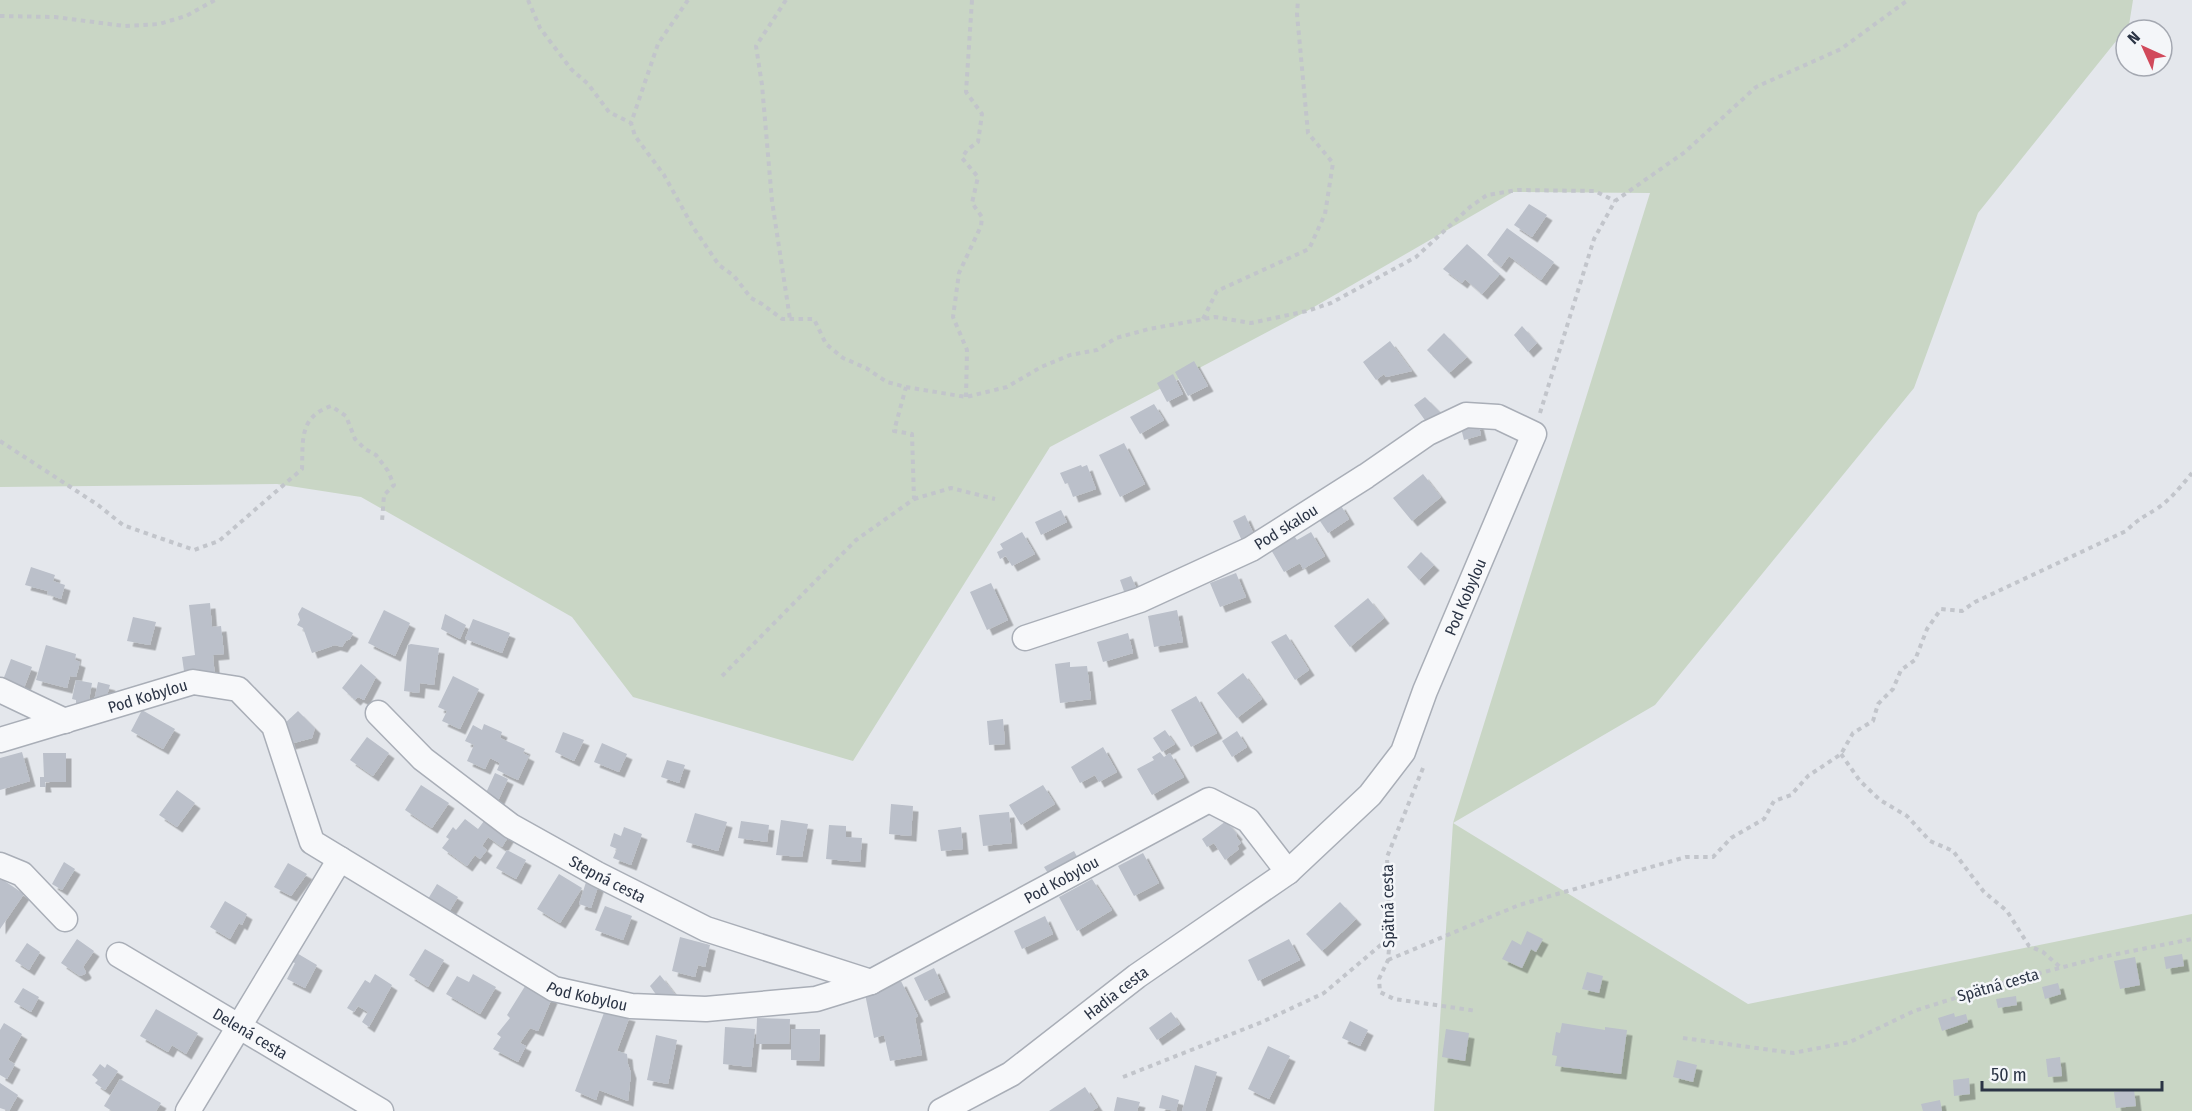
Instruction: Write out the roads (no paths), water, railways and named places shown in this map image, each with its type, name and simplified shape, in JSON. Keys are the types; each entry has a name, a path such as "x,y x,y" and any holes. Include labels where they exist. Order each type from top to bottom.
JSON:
{"street":[{"name":"Pod skalou","path":"1025,638 1140,600 1251,549 1366,477 1428,433 1466,415 1498,417 1534,435"},
{"name":"Pod Kobylou","path":"0,740 193,682 238,689 274,726 312,842 554,989 631,1006 706,1009 816,999 871,982 1209,801 1248,820 1288,872 1370,795 1402,752 1425,691 1534,435"},
{"path":"0,690 65,721"},
{"name":"Stepná cesta","path":"378,713 423,759 511,826 597,874 706,929 871,982"},
{"path":"188,1111 340,859"},
{"path":"0,865 22,874 65,919"},
{"name":"Hadia cesta","path":"941,1111 1011,1074 1137,976 1288,872"},
{"name":"Delená cesta","path":"119,955 381,1111"}]}
